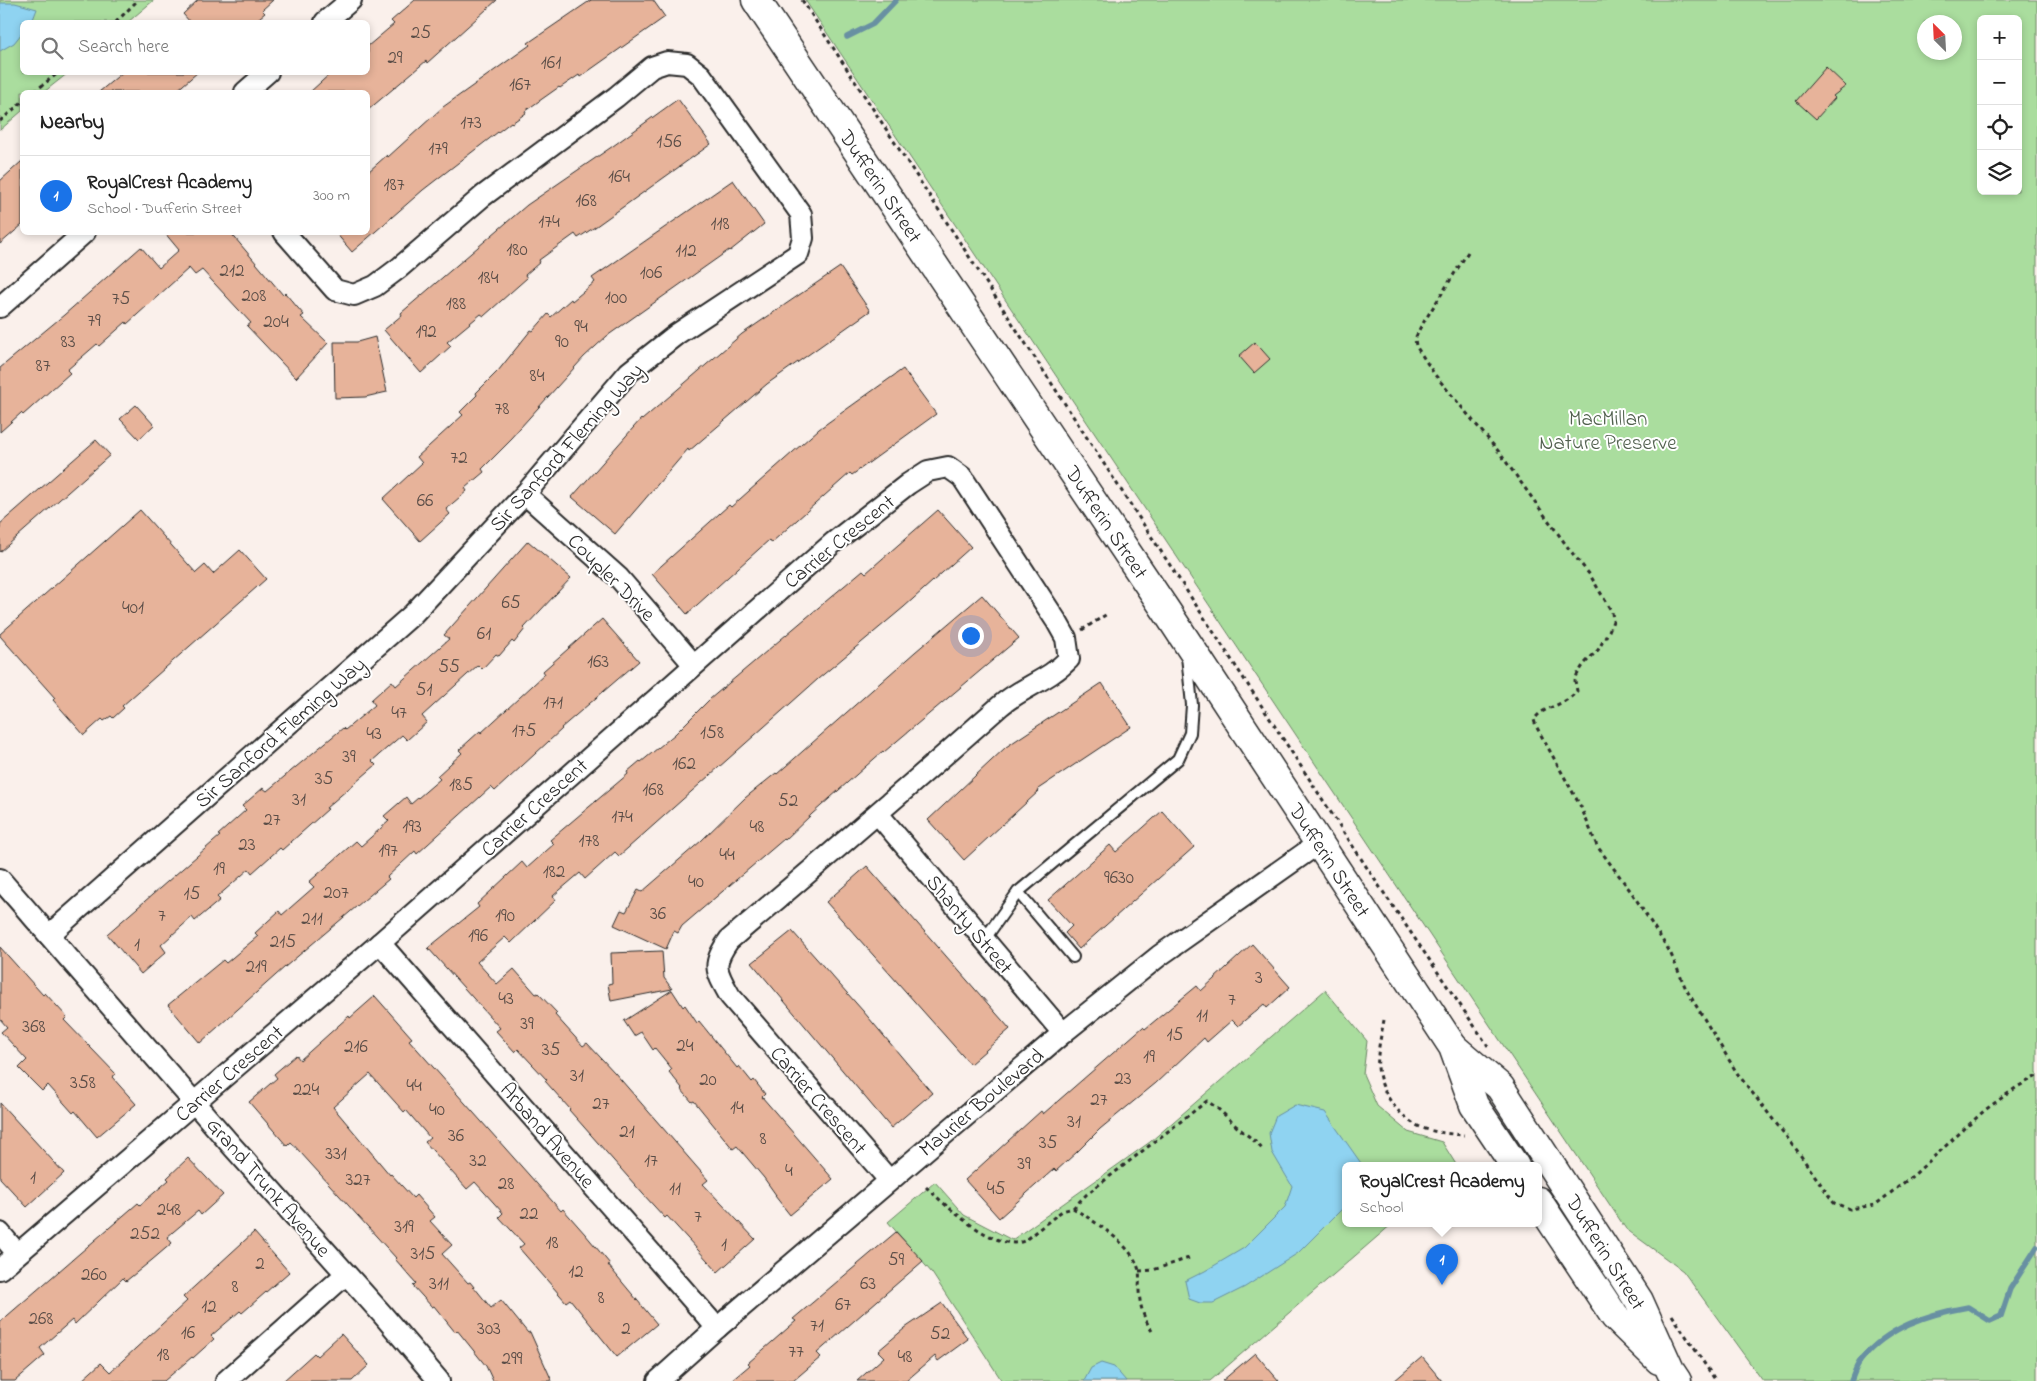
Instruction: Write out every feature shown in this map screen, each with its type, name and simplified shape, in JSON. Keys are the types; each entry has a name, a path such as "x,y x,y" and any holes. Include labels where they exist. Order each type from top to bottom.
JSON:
{"main road":[{"name":"Dufferin Street","path":"756,0 1185,640 1453,1047 1474,1105 1512,1162"},
{"name":"Dufferin Street","path":"1453,1047 1500,1087 1639,1301 1674,1376"},
{"name":"Dufferin Street","path":"1542,1207 1615,1317 1674,1376"}],"street":[{"path":"327,20 351,0"},
{"name":"Sir Sanford Fleming Way","path":"49,935 413,614 525,494 629,372 677,334 798,254 803,238 801,214 701,74 687,64 667,62 652,67 616,97 483,196 399,268 375,286 354,295 335,290 287,235"},
{"path":"246,90 264,75"},
{"path":"0,307 82,235"},
{"name":"Carrier Crescent","path":"0,1269 380,943 834,542 908,484 928,471 948,467 962,477 1066,638 1068,659 1058,670 1009,699 878,814 729,940 718,955 718,973 730,996 889,1180"},
{"name":"Coupler Drive","path":"525,494 619,578 694,665"},
{"name":"Shanty Street","path":"878,814 1063,1033"},
{"name":"Maurier Boulevard","path":"658,1381 716,1328 1063,1033 1159,956 1319,843"},
{"name":"Grand Trunk Avenue","path":"0,880 439,1381"},
{"name":"Arband Avenue","path":"380,943 716,1328"},
{"path":"0,1233 17,1253"},
{"path":"226,1381 346,1275"}],"lane":[{"path":"984,940 1018,892 1178,759 1190,733 1192,705 1185,640"},
{"path":"1018,892 1073,957"}],"path":[{"path":"118,20 138,0"},
{"path":"802,0 1373,877 1491,1050"},
{"path":"36,90 55,75"},
{"path":"0,120 20,104"},
{"path":"1468,252 1420,328 1415,339 1416,346 1435,375 1499,452 1557,534 1590,575 1612,612 1612,621 1598,650 1576,675 1577,691 1570,700 1538,713 1534,720 1581,807 1597,846 1632,893 1670,952 1686,990 1737,1073 1796,1149 1834,1203 1850,1209 1875,1205 1915,1174 1985,1110 2017,1087 2037,1076"},
{"path":"1077,633 1107,614"},
{"path":"1384,1020 1378,1055 1379,1074 1386,1095 1402,1116 1420,1127 1464,1135"},
{"path":"926,1186 959,1217 976,1229 1009,1244 1016,1244 1024,1241 1062,1211 1072,1208 1087,1194 1207,1101 1222,1110 1262,1150"},
{"path":"1072,1208 1119,1241 1134,1258 1139,1271 1139,1291 1144,1320 1154,1334"},
{"path":"1139,1271 1153,1270 1192,1257"},
{"path":"1671,1315 1716,1381"}],"green space":[{"path":"0,0 154,0 130,20 20,20 20,75 65,75 47,90 20,90 20,113 0,130"},
{"name":"MacMillan Nature Preserve","path":"805,0 2037,0 2037,1381 1763,1381 1683,1271 1626,1229"},
{"path":"1325,990 1367,1041 1363,1074 1377,1106 1408,1132 1442,1142 1454,1162 1342,1162 1342,1227 1389,1227 1210,1381 1002,1381 932,1273 888,1222 935,1182 964,1215 1012,1240 1150,1142"}],"water":[{"path":"0,3 15,3 37,9 33,20 20,20 20,36 14,43 0,51"},
{"path":"1295,1105 1325,1112 1360,1162 1342,1162 1342,1209 1298,1253 1245,1287 1213,1303 1200,1303 1189,1299 1185,1281 1244,1248 1285,1207 1292,1186 1272,1152 1269,1133 1276,1116"},
{"path":"1101,1363 1114,1367 1126,1381 1084,1381 1091,1368"}],"building":[{"path":"198,0 273,0 262,10 265,13 256,20 188,20 183,14"},
{"path":"415,0 497,0 427,63 426,61 370,108 370,90 312,90 329,75 370,75 370,44 394,24 391,21"},
{"path":"591,0 653,0 665,17 580,77 579,75 559,87 525,111 526,113 511,122 423,190 352,252 338,235 370,235 370,170 387,155 388,157 443,107 530,45 528,43"},
{"path":"1826,67 1846,86 1833,96 1835,98 1816,119 1796,101"},
{"path":"119,75 195,75 177,90 101,90"},
{"path":"678,99 711,144 595,227 578,238 575,234 539,260 540,262 525,275 527,278 484,316 481,314 447,342 451,346 421,373 384,330 402,315 401,313 527,205"},
{"path":"20,163 20,227 0,244 0,181"},
{"path":"733,180 764,224 730,251 607,336 584,357 512,439 482,469 484,472 465,488 467,491 446,509 450,514 420,541 383,499 422,463 417,457 463,415 460,412 498,371 531,330 533,331 548,314 551,317 571,299 572,301 595,282 592,278"},
{"path":"166,235 233,235 283,295 285,293 304,315 301,317 328,343 296,378 247,326 251,323 202,270 195,275 189,268 127,324 126,322 99,346 97,344 67,370 70,373 23,415 21,413 0,432 0,368 141,247 159,268 179,250"},
{"path":"840,267 870,311 767,384 689,451 688,449 615,534 572,497 641,419 742,334"},
{"path":"375,337 387,392 365,397 335,398 334,342 357,342"},
{"path":"1255,342 1270,359 1254,373 1239,356"},
{"path":"903,369 936,414 852,475 850,473 771,543 769,540 687,614 652,574 729,505 731,507 819,429"},
{"path":"136,405 154,425 139,439 120,419"},
{"path":"96,440 110,455 0,552 0,524"},
{"path":"140,510 196,573 205,565 213,574 240,550 266,579 122,706 124,708 113,718 111,716 104,721 102,719 84,735 0,634"},
{"path":"938,510 971,547 904,607 818,679 619,856 615,852 585,879 580,873 553,896 556,900 511,943 505,937 477,962 497,984 514,969 536,994 538,993 557,1013 555,1015 583,1046 587,1043 615,1073 708,1180 703,1184 755,1239 718,1272 667,1216 665,1218 643,1194 569,1110 545,1081 547,1080 518,1049 515,1052 496,1031 500,1028 428,948 479,907 477,904 522,862 527,868 554,844 550,840 628,774 627,772 675,734 710,699 863,570 866,573"},
{"path":"528,541 571,578 524,628 514,643 512,641 499,656 496,654 482,669 478,665 422,716 427,722 407,740 402,735 372,761 376,765 326,808 328,809 282,850 280,848 252,873 249,869 217,897 220,900 195,921 192,917 161,945 166,952 141,974 107,934 220,836 218,835 246,810 242,806 263,788 267,791 343,728 345,730 375,705 371,700 392,681 396,686 449,639 444,635"},
{"path":"982,595 1019,638 883,751 785,840 682,926 678,933 674,931 666,949 614,925 621,910 626,912 638,890 642,892 701,841 745,798 777,774"},
{"path":"602,619 639,661 561,728 495,791 491,787 417,854 415,851 387,877 389,879 285,967 200,1043 168,1005 223,960 226,963 258,936 255,933 279,911 282,915 314,887 309,882 356,841 361,846 389,821 384,816 406,797 411,804 440,779 437,776 462,753 459,750 480,731 481,733 545,674 543,671"},
{"path":"1102,683 1131,727 1038,789 1039,791 964,860 928,820 1006,747"},
{"path":"1162,811 1194,847 1079,949 1065,933 1072,926 1048,900 1110,845 1116,852"},
{"path":"867,866 1010,1029 970,1064 826,902"},
{"path":"792,931 932,1093 891,1128 752,963"},
{"path":"1252,944 1290,987 1267,1008 1264,1004 1238,1026 1232,1020 1207,1042 1204,1038 1156,1083 1100,1129 1056,1171 1054,1169 999,1218 965,1180 1041,1111 1043,1114 1143,1027 1145,1029 1197,986 1201,991"},
{"path":"0,947 43,995 45,993 67,1017 64,1020 116,1074 112,1077 136,1104 97,1137 75,1111 73,1113 48,1085 42,1091 19,1068 27,1060 1,1032 7,1027 0,1019"},
{"path":"662,951 664,978 672,989 611,1001 608,984 612,983 611,953"},
{"path":"672,990 683,1007 685,1005 697,1023 699,1021 737,1068 739,1066 752,1082 754,1080 765,1094 762,1097 833,1179 790,1215 764,1178 737,1146 733,1149 694,1101 692,1102 681,1089 669,1072 672,1069 655,1048 653,1050 641,1032 634,1036 624,1021"},
{"path":"375,996 412,1038 409,1040 561,1211 563,1209 585,1234 657,1324 617,1357 570,1299 566,1302 519,1248 524,1244 499,1217 503,1213 475,1182 467,1189 425,1142 430,1138 406,1110 404,1112 370,1074 333,1107 390,1175 413,1198 416,1195 435,1217 430,1221 452,1245 442,1254 468,1283 470,1282 491,1308 501,1300 528,1333 530,1332 552,1381 493,1381 486,1366 457,1330 455,1332 434,1306 432,1307 413,1286 416,1283 396,1258 291,1142 287,1146 249,1102 277,1078 274,1074 296,1055 300,1060 349,1016 350,1018"},
{"path":"0,1103 64,1173 27,1207 0,1178"},
{"path":"188,1158 223,1195 201,1215 198,1211 167,1237 172,1243 152,1260 126,1281 123,1278 75,1324 72,1320 40,1348 45,1355 15,1381 0,1381 0,1322 138,1203 140,1205 169,1180 167,1178"},
{"path":"254,1232 289,1272 242,1313 240,1311 211,1336 214,1339 193,1358 164,1381 81,1381 101,1363 110,1372 187,1301 183,1297"},
{"path":"896,1232 923,1261 817,1353 821,1357 793,1381 731,1381 750,1365 748,1363 796,1321 793,1319"},
{"path":"942,1303 968,1339 938,1361 935,1356 906,1381 857,1381 884,1357 878,1351 905,1328"},
{"path":"341,1334 369,1365 352,1381 283,1381 314,1353 317,1356"},
{"path":"1255,1353 1279,1381 1222,1381"},
{"path":"1422,1357 1442,1381 1394,1381"}],"waterway":[{"path":"847,37 873,24 896,0"},
{"path":"1851,1381 1859,1362 1871,1349 1883,1339 1909,1324 1923,1318 1968,1307 1990,1321 2001,1316 2010,1289 2037,1247"}],"place":[{"name":"RoyalCrest Academy","path":"1442,1285"}]}
